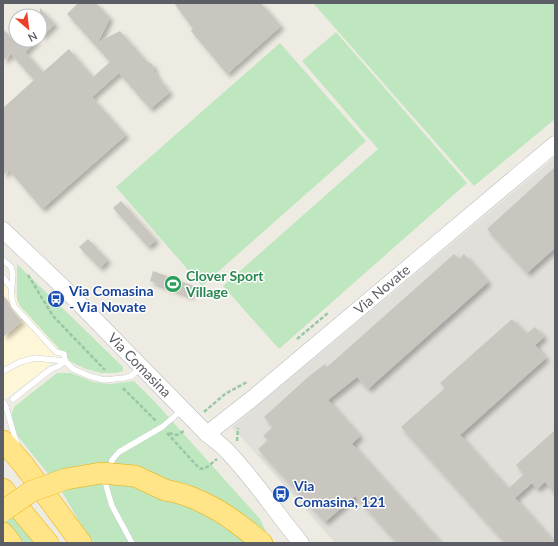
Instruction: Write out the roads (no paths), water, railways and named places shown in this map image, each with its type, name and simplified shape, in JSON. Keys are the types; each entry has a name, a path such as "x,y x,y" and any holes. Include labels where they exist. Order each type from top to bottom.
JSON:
{"highway":[{"path":"3,441 81,543"},
{"path":"3,511 32,491 66,479 101,473 135,476 166,490 183,493 212,508 243,527 262,543"},
{"path":"3,489 48,543"},
{"path":"166,490 177,500 233,531 250,543"},
{"path":"3,533 11,543"}],"street":[{"name":"Via Novate","path":"207,434 253,398 555,144"},
{"name":"Via Comasina","path":"3,230 49,273 184,408 207,434 220,456 239,478 254,495 281,519 301,543"}],"lane":[{"path":"3,260 11,267 13,274 11,296 14,306 56,352 64,354 65,361"},
{"path":"3,278 11,288"},
{"path":"3,285 11,288"},
{"path":"3,371 20,362 35,358 65,361 73,369 89,376 104,380 131,376 142,367"},
{"path":"13,399 51,369 59,366 65,361"},
{"path":"3,402 6,407 22,464"},
{"path":"132,543 112,506 106,486 112,460 119,452 162,427 184,408"}],"place":[{"name":"Clover Sport Village","path":"173,284"},
{"name":"Via Comasina - Via Novate","path":"56,299"},
{"name":"Via Comasina, 121","path":"281,494"}]}
